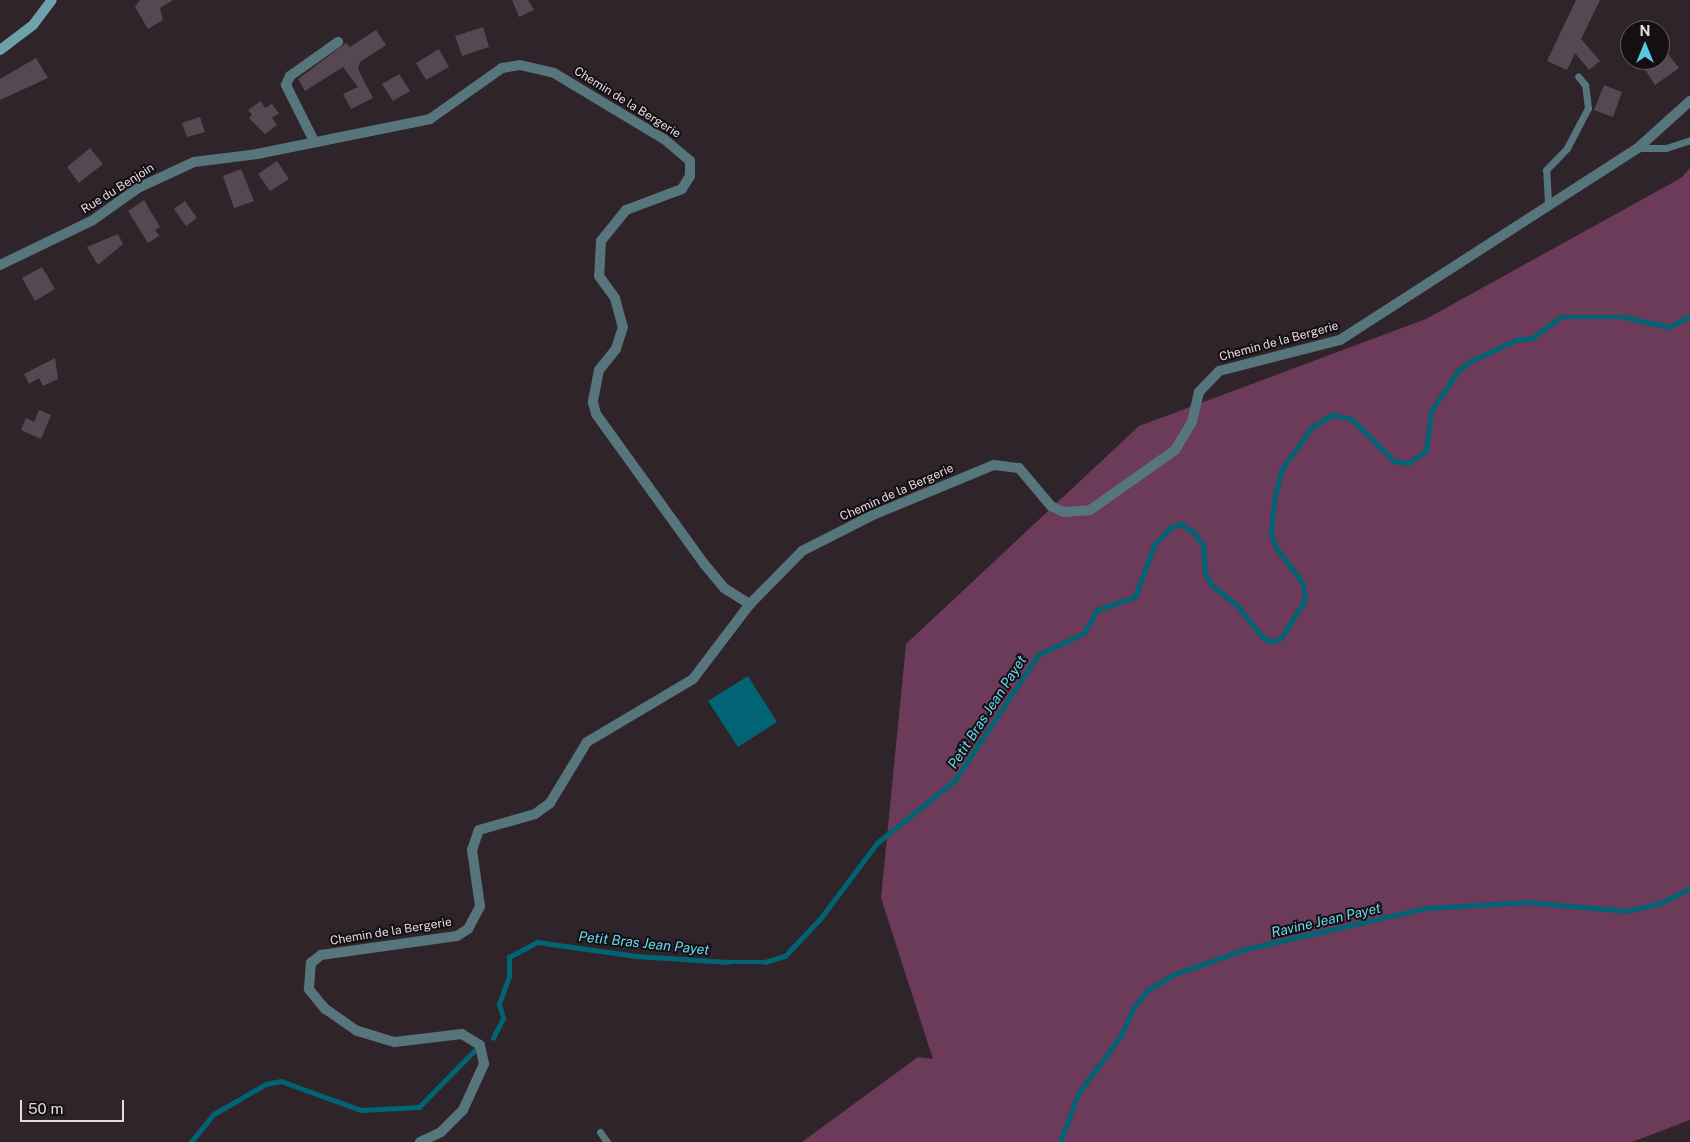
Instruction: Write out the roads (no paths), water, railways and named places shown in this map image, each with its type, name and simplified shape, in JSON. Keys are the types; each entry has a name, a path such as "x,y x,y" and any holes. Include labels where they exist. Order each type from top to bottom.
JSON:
{"street":[{"path":"0,50 33,25 52,0"},
{"path":"314,141 286,85 290,76 338,42"},
{"name":"Rue du Benjoin","path":"0,265 93,220 138,188 194,162 430,119 487,77 520,65"},
{"name":"Chemin de la Bergerie","path":"520,65 554,73 664,139 690,161 690,176 682,189 626,210 601,241 599,276 615,298 623,327 616,349 599,370 593,402 596,414 705,564 724,588 750,604"},
{"name":"Chemin de la Bergerie","path":"420,1142 442,1132 463,1110 484,1064 480,1045 468,1034 394,1042 357,1031 325,1009 309,990 311,963 321,955 457,936 468,929 480,906 472,850 479,830 535,814 550,803 570,763 587,742 693,680 750,604 802,551 873,514 994,465 1019,468 1057,509 1090,510 1175,450 1192,422 1199,392 1219,371 1340,340 1548,203 1638,148 1690,101"}],"lane":[{"path":"1548,203 1546,170 1567,148 1588,108 1585,85 1578,76"},
{"path":"1638,148 1666,148 1690,140"},
{"path":"600,1132 607,1142"}],"water":[{"path":"748,676 777,722 738,747 708,701"}],"waterway":[{"name":"Petit Bras Jean Payet","path":"493,1038 503,1018 499,1004 509,977 509,957 537,942 636,956 728,962 765,962 785,956 820,919 877,843 955,780 1038,655 1084,633 1097,610 1135,597 1154,545 1170,528 1181,524 1194,532 1204,547 1205,571 1211,584 1236,604 1263,637 1272,642 1281,638 1305,600 1303,584 1276,548 1271,534 1274,500 1282,469 1311,428 1332,415 1352,419 1394,461 1408,463 1426,451 1431,411 1458,371 1471,361 1516,340 1532,338 1561,317 1624,317 1669,327 1690,316"},
{"name":"Ravine Jean Payet","path":"1060,1142 1079,1092 1120,1037 1134,1007 1148,990 1175,974 1246,949 1427,908 1526,902 1628,911 1661,903 1690,888"},
{"name":"Petit Bras Jean Payet","path":"191,1142 214,1114 266,1084 281,1081 361,1110 419,1107 477,1048"}]}
